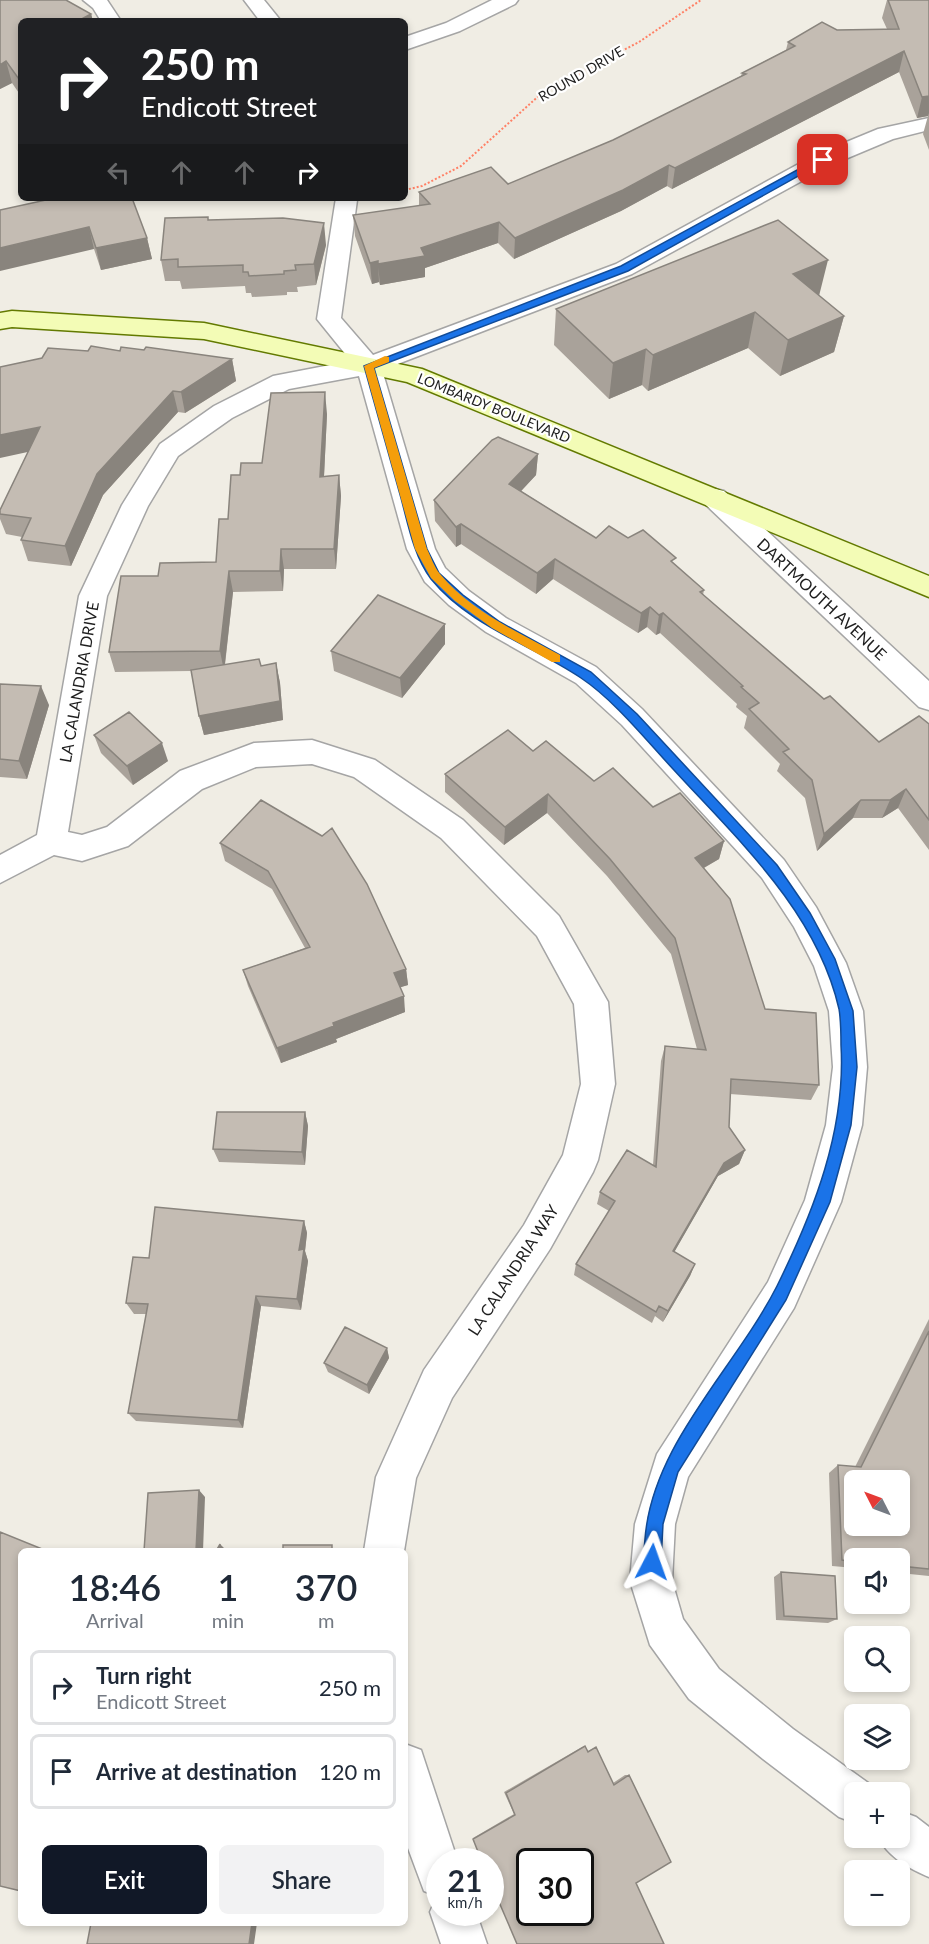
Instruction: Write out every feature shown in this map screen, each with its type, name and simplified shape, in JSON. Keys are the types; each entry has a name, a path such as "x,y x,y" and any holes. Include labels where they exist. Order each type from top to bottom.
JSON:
{"street":[{"path":"93,0 100,4 109,18"},
{"path":"254,0 268,18"},
{"path":"408,43 453,27 508,0"},
{"name":"LA CALANDRIA DRIVE","path":"51,842 93,596 135,505 169,450 223,412 282,382 369,366 624,268 823,160 886,134 929,124"},
{"path":"346,201 329,319 369,366 421,549 435,575 459,598 496,625 586,675 632,717 773,869 805,916 830,963 846,1011 850,1067 844,1125 823,1202 781,1295 671,1468 655,1524 651,1581 665,1629 704,1684 778,1744 844,1793"},
{"name":"LOMBARDY BOULEVARD","path":"0,321 12,319 204,331 413,375 929,587"},
{"name":"DARTMOUTH AVENUE","path":"715,498 929,699"},
{"name":"LA CALANDRIA WAY","path":"51,842 82,848 117,837 190,780 254,755 312,752 364,768 452,829 548,926 591,1002 598,1084 580,1160 537,1237 438,1383 396,1477 384,1548"},
{"path":"0,870 51,842"},
{"path":"408,1777 430,1848"},
{"path":"910,1840 929,1854"},
{"path":"458,1926 464,1944"}],"path":[{"name":"ROUND DRIVE","path":"408,189 422,186 461,166 542,93 639,42 701,0"}],"building":[{"path":"0,0 66,0 91,14 84,18 18,18 18,78 6,61 0,65"},
{"path":"888,0 929,0 929,96 922,97 904,51 675,168 669,165 623,190 515,238 499,222 421,248 425,256 378,264 378,261 370,263 353,215 430,204 419,192 491,167 508,184 613,140 746,74 742,73 795,46 788,42 822,22 837,30 899,29"},
{"path":"41,201 133,201 147,238 96,248 89,227 0,248 0,210"},
{"path":"208,217 208,220 283,218 324,223 314,264 295,265 296,270 284,271 284,274 249,276 248,272 243,272 243,265 178,267 178,259 161,260 165,218"},
{"path":"778,220 828,260 793,274 844,316 788,340 755,312 653,355 646,349 613,363 556,309"},
{"path":"91,346 120,351 121,347 144,350 146,347 232,359 181,392 173,391 97,474 65,546 21,540 31,518 0,514 0,510 40,427 0,435 0,367 42,358 48,348 88,351"},
{"path":"325,392 320,477 339,475 334,549 281,549 280,571 229,571 220,651 109,652 121,576 158,576 160,563 216,562 219,519 228,519 231,475 240,475 241,463 262,463 271,393"},
{"path":"498,437 538,454 509,484 596,538 609,526 628,538 643,530 676,558 671,561 704,590 700,592 824,699 830,696 879,742 919,716 929,724 929,820 906,789 890,800 861,800 824,834 812,780 783,752 789,749 749,709 759,703 663,613 659,615 650,607 641,613 555,559 537,573 461,524 456,527 434,500 492,440"},
{"path":"378,595 445,624 400,678 331,651"},
{"path":"259,659 261,666 276,663 280,701 199,716 191,670"},
{"path":"0,684 41,686 19,761 0,759"},
{"path":"129,712 162,743 127,766 94,735"},
{"path":"508,730 533,751 546,741 594,781 613,768 653,807 680,793 724,841 695,858 730,899 765,1009 816,1013 819,1085 731,1079 729,1127 745,1150 724,1163 673,1251 695,1264 668,1311 659,1306 656,1312 576,1264 615,1201 600,1192 627,1150 656,1167 665,1046 706,1050 675,938 610,859 548,794 505,827 445,774"},
{"path":"261,800 322,836 332,828 367,884 406,969 394,973 404,996 333,1023 334,1026 277,1048 243,970 310,947 268,871 220,843"},
{"path":"217,1112 305,1112 302,1152 213,1149"},
{"path":"155,1207 304,1221 299,1250 304,1249 297,1299 256,1296 238,1420 128,1413 148,1304 126,1303 133,1257 149,1258"},
{"path":"345,1327 387,1348 367,1385 324,1363"},
{"path":"929,1331 929,1569 910,1567 910,1548 844,1548 844,1560 842,1560 838,1465 861,1467"},
{"path":"199,1490 196,1548 144,1548 148,1493"},
{"path":"0,1532 40,1548 18,1548 18,1890 0,1886"},
{"path":"283,1545 332,1545 332,1548 283,1548"},
{"path":"781,1572 835,1576 837,1619 784,1616"},
{"path":"585,1746 588,1752 596,1747 614,1785 629,1775 671,1862 636,1883 664,1944 517,1944 504,1914 504,1848 477,1848 473,1839 515,1815 506,1793"},
{"path":"90,1926 252,1926 249,1944 87,1944"}],"slow traffic":[{"path":"385,360 369,366 421,549 435,575 459,598 496,625 556,659"}],"route":[{"path":"652,1562 655,1524 671,1468 781,1295 823,1202 844,1125 850,1067 846,1011 830,963 805,916 773,869 632,717 586,675 496,625 459,598 435,575 421,549 369,366 624,268 823,160"}]}
